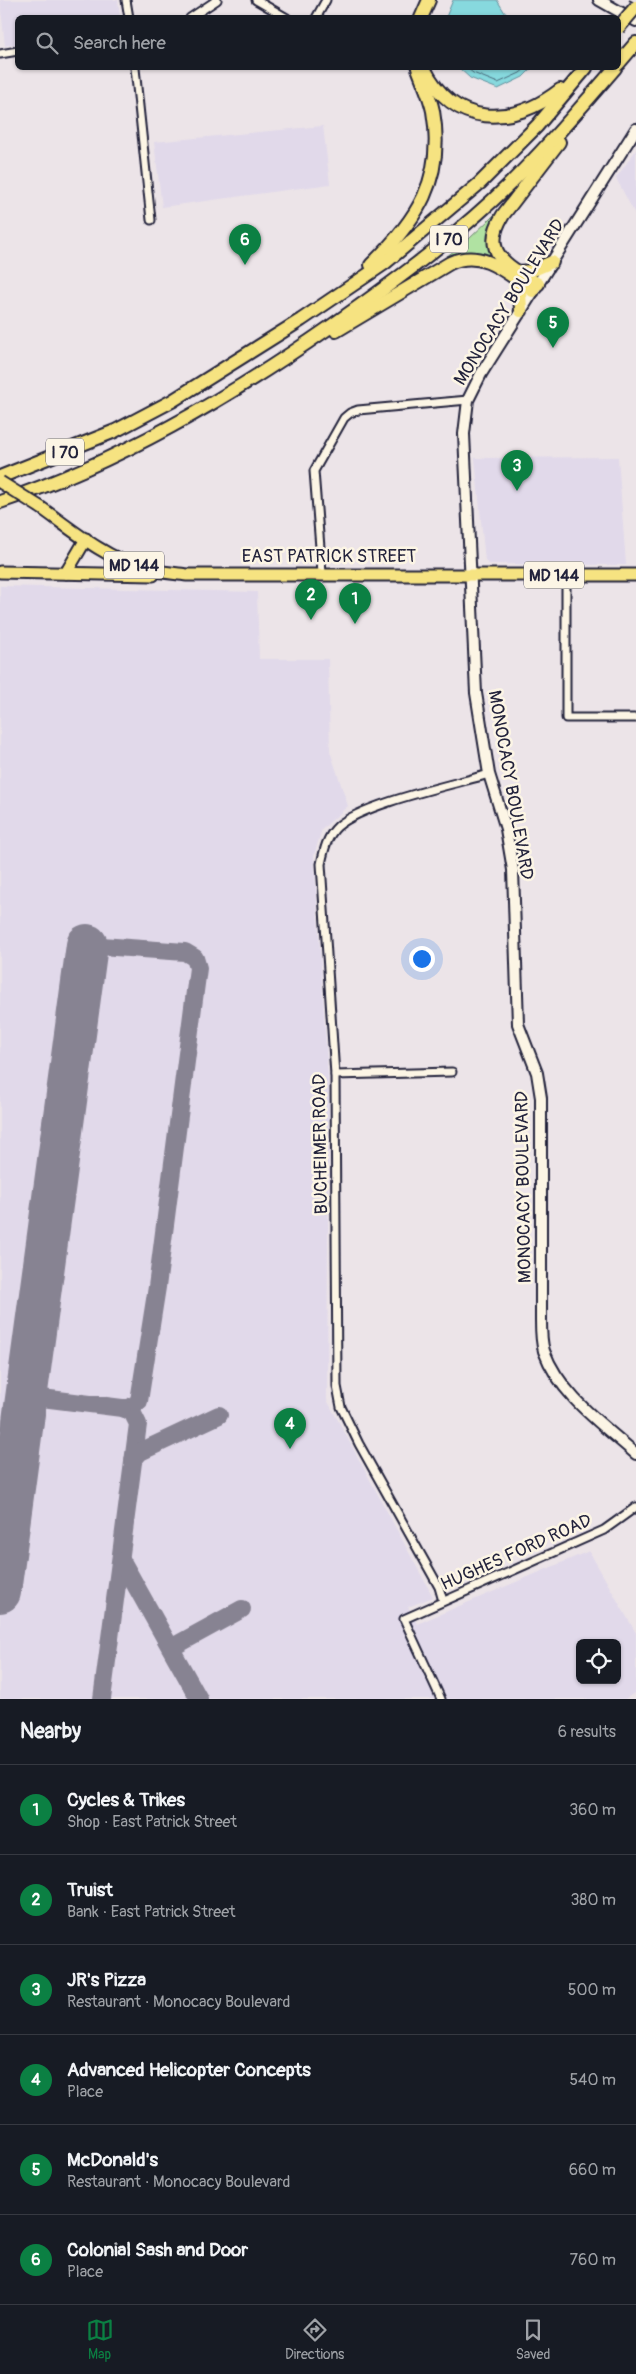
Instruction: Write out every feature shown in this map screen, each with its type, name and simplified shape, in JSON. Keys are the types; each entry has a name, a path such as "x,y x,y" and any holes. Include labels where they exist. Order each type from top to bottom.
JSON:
{"highway":[{"path":"415,15 421,0"},
{"path":"422,15 429,0"},
{"path":"621,24 636,6"},
{"path":"621,61 636,43"},
{"path":"346,290 406,229 428,188 436,144 433,112 419,70"},
{"path":"425,70 436,87 451,101 478,114 500,116 518,114 537,106 584,70"},
{"name":"I 70","path":"0,477 82,445 144,416 200,384 346,290 418,237 480,183 537,126 584,70"},
{"name":"I 70","path":"0,502 88,468 156,435 290,355 397,280 466,224 527,166 614,70"},
{"path":"521,311 517,276 501,260 497,252 494,236 496,227 557,146 588,99"},
{"path":"290,355 362,317 458,260 481,258 536,288"},
{"path":"517,276 552,262"}],"main road":[{"path":"600,0 636,21"},
{"name":"MONOCACY BOULEVARD","path":"636,129 481,374 468,400 464,434 472,573 476,693 489,774 506,829 513,870 518,1024 537,1073 541,1098 541,1320 543,1349 554,1373 572,1396 636,1454"},
{"name":"EAST PATRICK STREET","path":"0,482 86,539 139,567 187,574 472,573 636,575"},
{"path":"66,573 86,539"},
{"path":"0,572 187,574"}],"street":[{"path":"126,0 128,15"},
{"path":"194,15 217,0"},
{"path":"256,0 281,15"},
{"path":"318,15 326,0"},
{"path":"0,54 15,52"},
{"path":"135,70 151,220"},
{"path":"322,573 314,471 344,418 358,410 468,400"},
{"path":"566,575 566,718 636,718"},
{"name":"BUCHEIMER ROAD","path":"443,1601 439,1587 372,1468 341,1407 337,1386 335,1348 335,1075 321,864 326,843 339,826 365,810 489,774"},
{"path":"335,1075 452,1072"},
{"name":"HUGHES FORD ROAD","path":"441,1699 404,1619 604,1530 636,1507"}],"shaded area":[{"path":"0,0 118,0 120,15 15,15 15,44 5,46"},
{"path":"323,126 330,184 162,207 154,142"},
{"path":"636,150 636,216 616,178"},
{"path":"618,457 626,565 489,564 485,561 475,458"},
{"path":"0,586 257,592 259,659 328,659 330,751 348,806 322,829 314,855 329,1092 327,1400 433,1597 408,1607 417,1624 589,1551 636,1633 636,1692 625,1699 0,1699"}],"green space":[{"path":"512,198 500,213 496,260 485,256 423,275 469,239"}],"water":[{"path":"453,0 497,0 505,13 512,15 447,15"},
{"path":"461,70 530,70 523,77 498,89 470,78"}],"taxiway":[{"path":"87,945 185,952 195,958 198,968 157,1287 139,1401 130,1408 122,1408 132,1412 138,1424 102,1699"},
{"path":"26,1396 122,1408"},
{"path":"133,1460 140,1452 219,1415"},
{"path":"122,1561 199,1699"},
{"path":"171,1648 242,1609"}],"runway":[{"path":"0,1592 87,945"}],"railway":[{"path":"629,0 636,4"}],"place":[{"name":"Colonial Sash and Door","path":"245,265"},
{"name":"McDonald's","path":"553,348"},
{"name":"JR's Pizza","path":"517,491"},
{"name":"Truist","path":"311,620"},
{"name":"Cycles & Trikes","path":"355,624"},
{"name":"Advanced Helicopter Concepts","path":"290,1449"}]}
